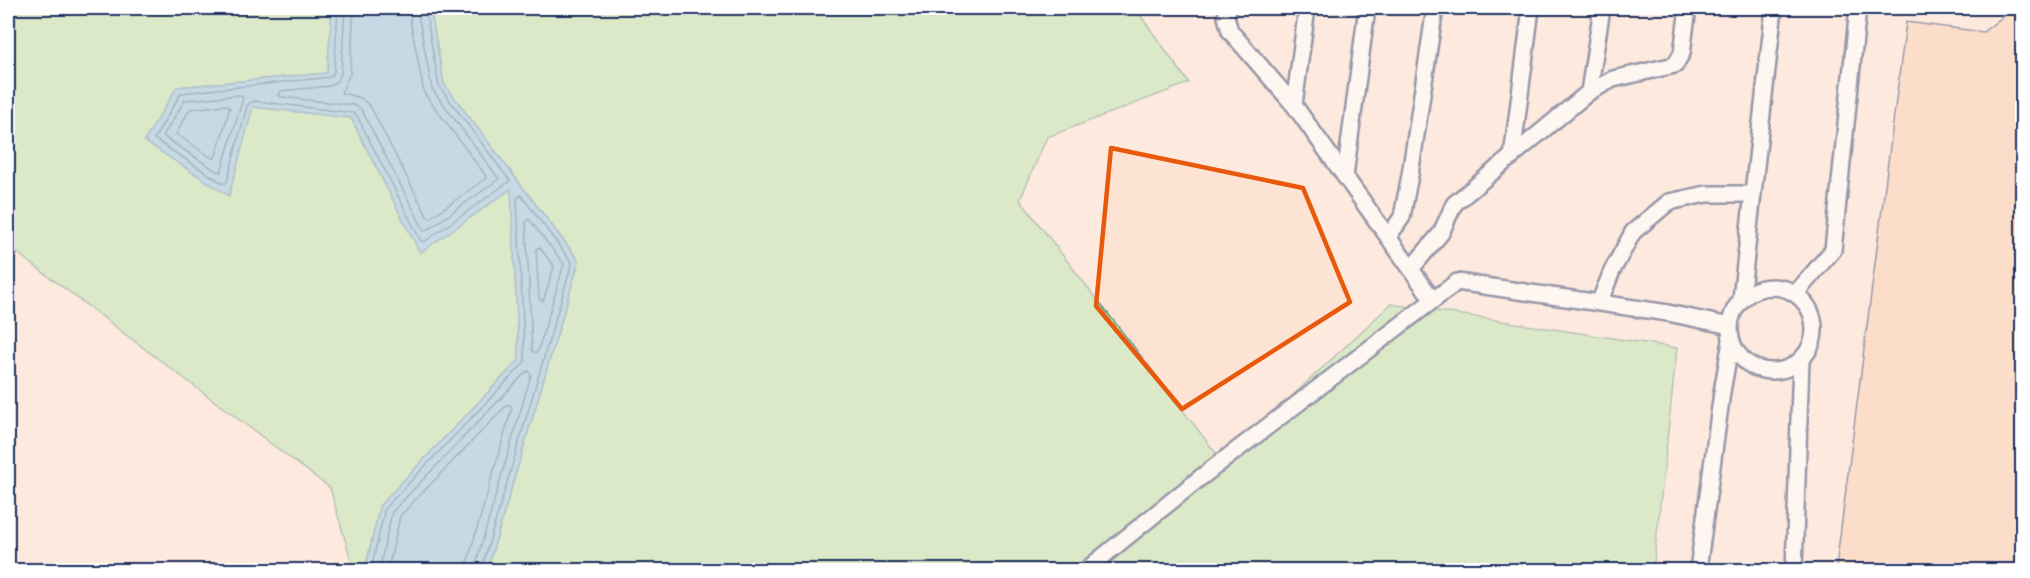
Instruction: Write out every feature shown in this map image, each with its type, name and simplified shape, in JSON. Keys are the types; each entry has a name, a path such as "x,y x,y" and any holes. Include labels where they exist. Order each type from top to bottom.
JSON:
{"lane":[{"path":"1228,8 1226,16 1230,31 1294,105 1432,300"},
{"path":"1294,105 1307,8"},
{"path":"1345,176 1367,8"},
{"path":"1388,237 1402,217 1435,8"},
{"path":"1512,157 1531,8"},
{"path":"1589,92 1602,8"},
{"path":"1411,269 1441,233 1454,204 1589,92 1613,79 1675,65 1682,54 1688,8"},
{"path":"1741,299 1774,8"},
{"path":"1796,293 1833,250 1858,8"},
{"path":"1599,303 1612,271 1633,232 1669,202 1706,194 1753,194"},
{"path":"1086,570 1200,478 1457,282 1668,314 1731,333"},
{"path":"1698,570 1733,312 1741,299 1754,290 1768,286 1782,287 1796,293 1805,302 1812,314 1815,327 1808,352 1787,369 1774,371 1761,370 1748,364 1738,354 1731,333"},
{"path":"1794,570 1801,359"}],"highlighted area":[{"path":"1111,148 1303,188 1350,302 1182,409 1096,306"}],"shaded area":[{"path":"8,8 2022,8 2022,570 8,570"}],"green space":[{"path":"8,8 332,8 328,73 177,87 253,107 351,118 420,252 511,189 519,360 380,505 365,570 354,570 330,488 8,246"},
{"path":"430,8 1135,8 1189,83 1047,137 1020,200 1222,461 1391,304 1677,348 1653,570 487,570 579,261 444,84"}],"water":[{"path":"332,8 430,8 444,84 579,261 487,570 365,570 380,505 519,360 511,189 420,253 351,118 253,107 229,196 144,141 177,87 327,73"}],"building":[{"path":"2014,8 2022,8 2022,570 1839,570 1836,567 1906,22 1983,32"}]}
